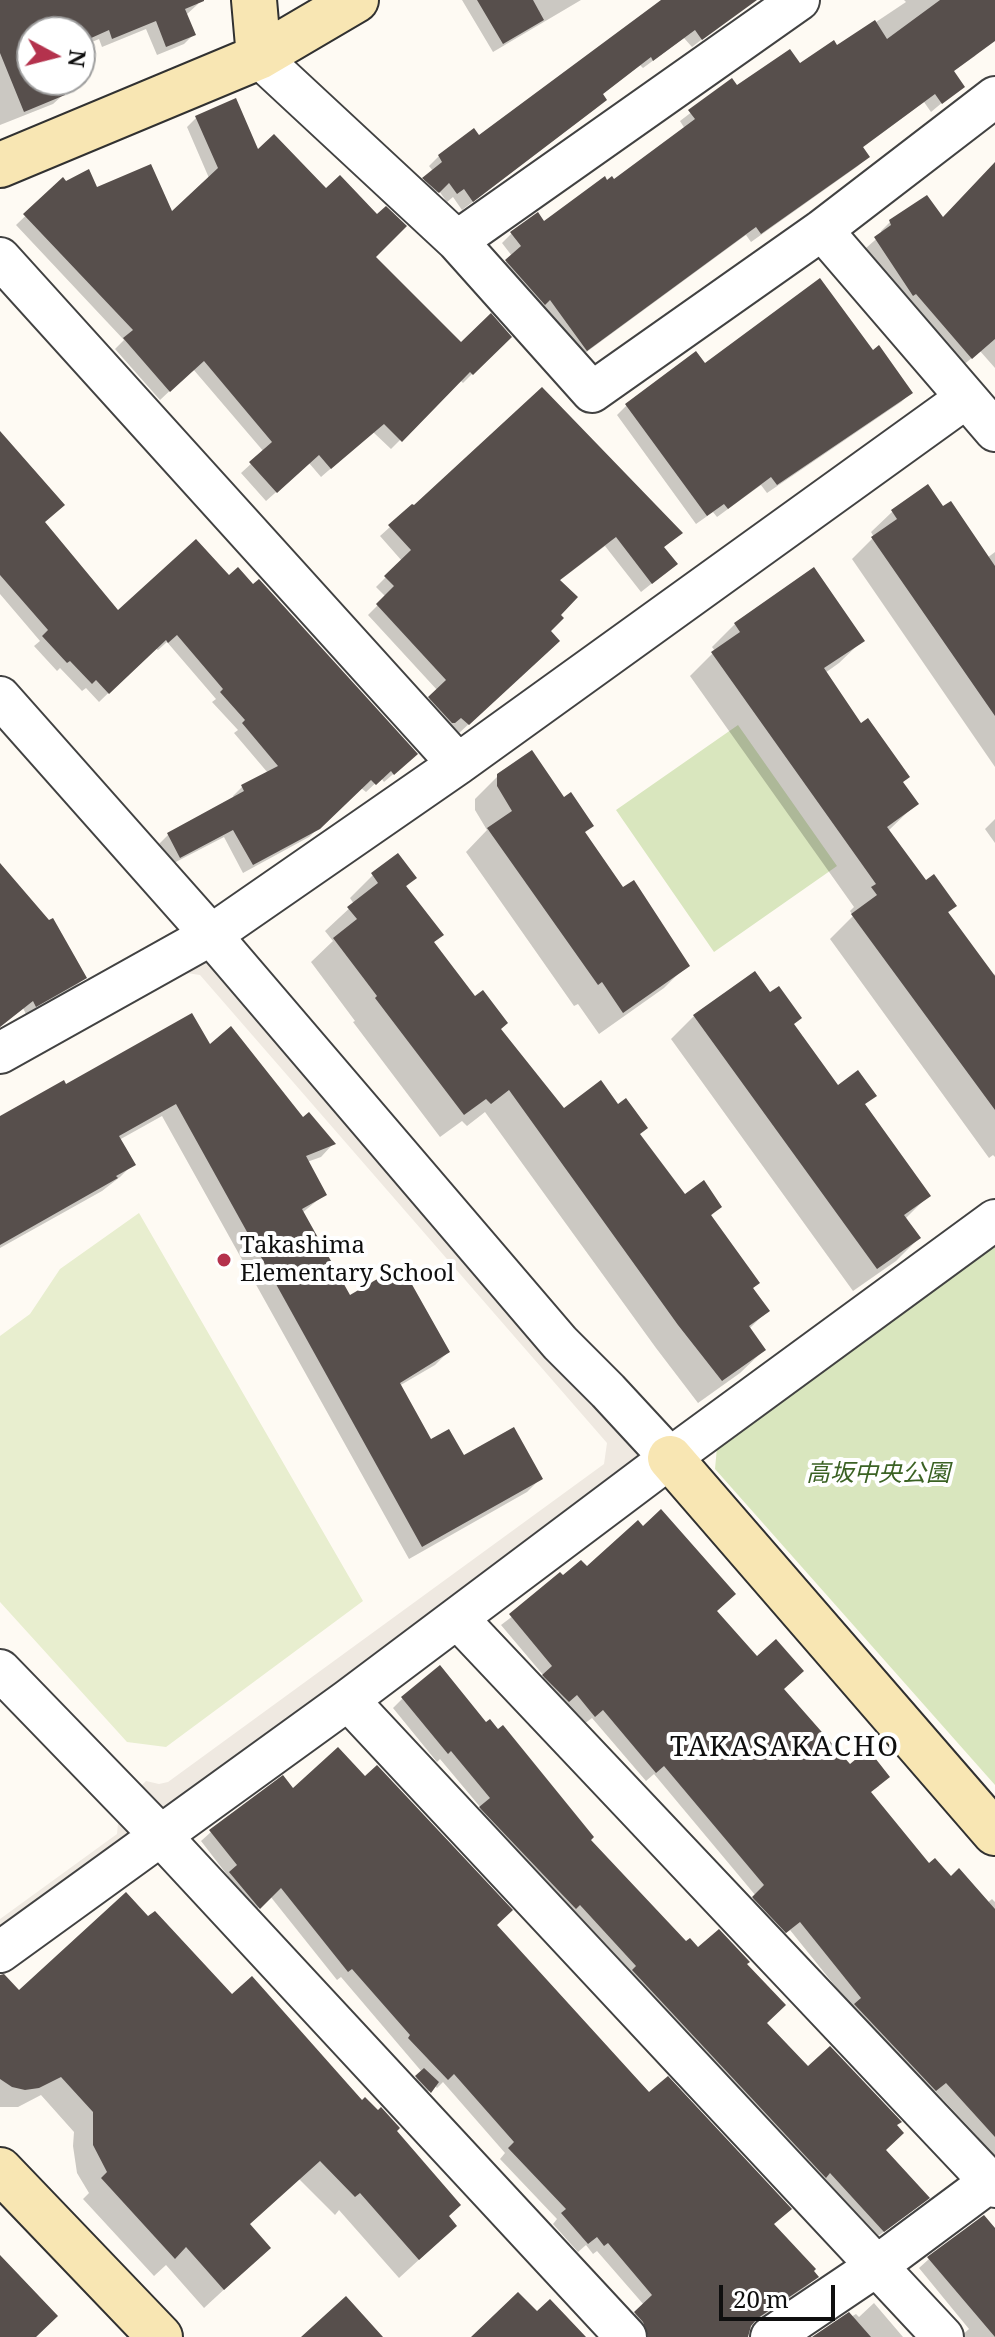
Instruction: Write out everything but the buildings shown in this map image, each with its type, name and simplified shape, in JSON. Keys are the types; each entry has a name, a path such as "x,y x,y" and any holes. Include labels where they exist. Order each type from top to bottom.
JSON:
{"street":[{"path":"254,0 259,57 457,241 592,392 822,230 995,97"},
{"path":"0,165 259,57 356,0"},
{"path":"457,241 799,0"},
{"path":"822,230 995,431"},
{"path":"0,258 458,764"},
{"path":"0,1053 211,935 458,764 966,398"},
{"path":"0,697 211,935 560,1343 670,1458 995,1833"},
{"path":"0,1952 348,1700 670,1458 995,1220"},
{"path":"458,1619 993,2182 771,2337"},
{"path":"0,1670 160,1835 626,2337"},
{"path":"348,1700 943,2337"},
{"path":"0,2170 160,2337"}],"green space":[{"path":"738,725 837,866 714,952 616,810"},
{"path":"139,1213 363,1601 166,1747 127,1742 0,1602 0,1336 30,1314 60,1269"},
{"name":"高坂中央公園","path":"995,1237 995,1785 715,1469 717,1447"}],"shaded area":[{"path":"207,959 644,1441 641,1459 168,1812 159,1809 137,1790 146,1781 159,1784 168,1782 604,1464 607,1443 200,975 180,972"},
{"path":"119,1812 132,1831 129,1839 0,1932 0,1919 117,1834"}],"place":[{"name":"Takashima Elementary School","path":"224,1260"}],"district":[{"name":"TAKASAKACHO","path":"785,1748"}]}
